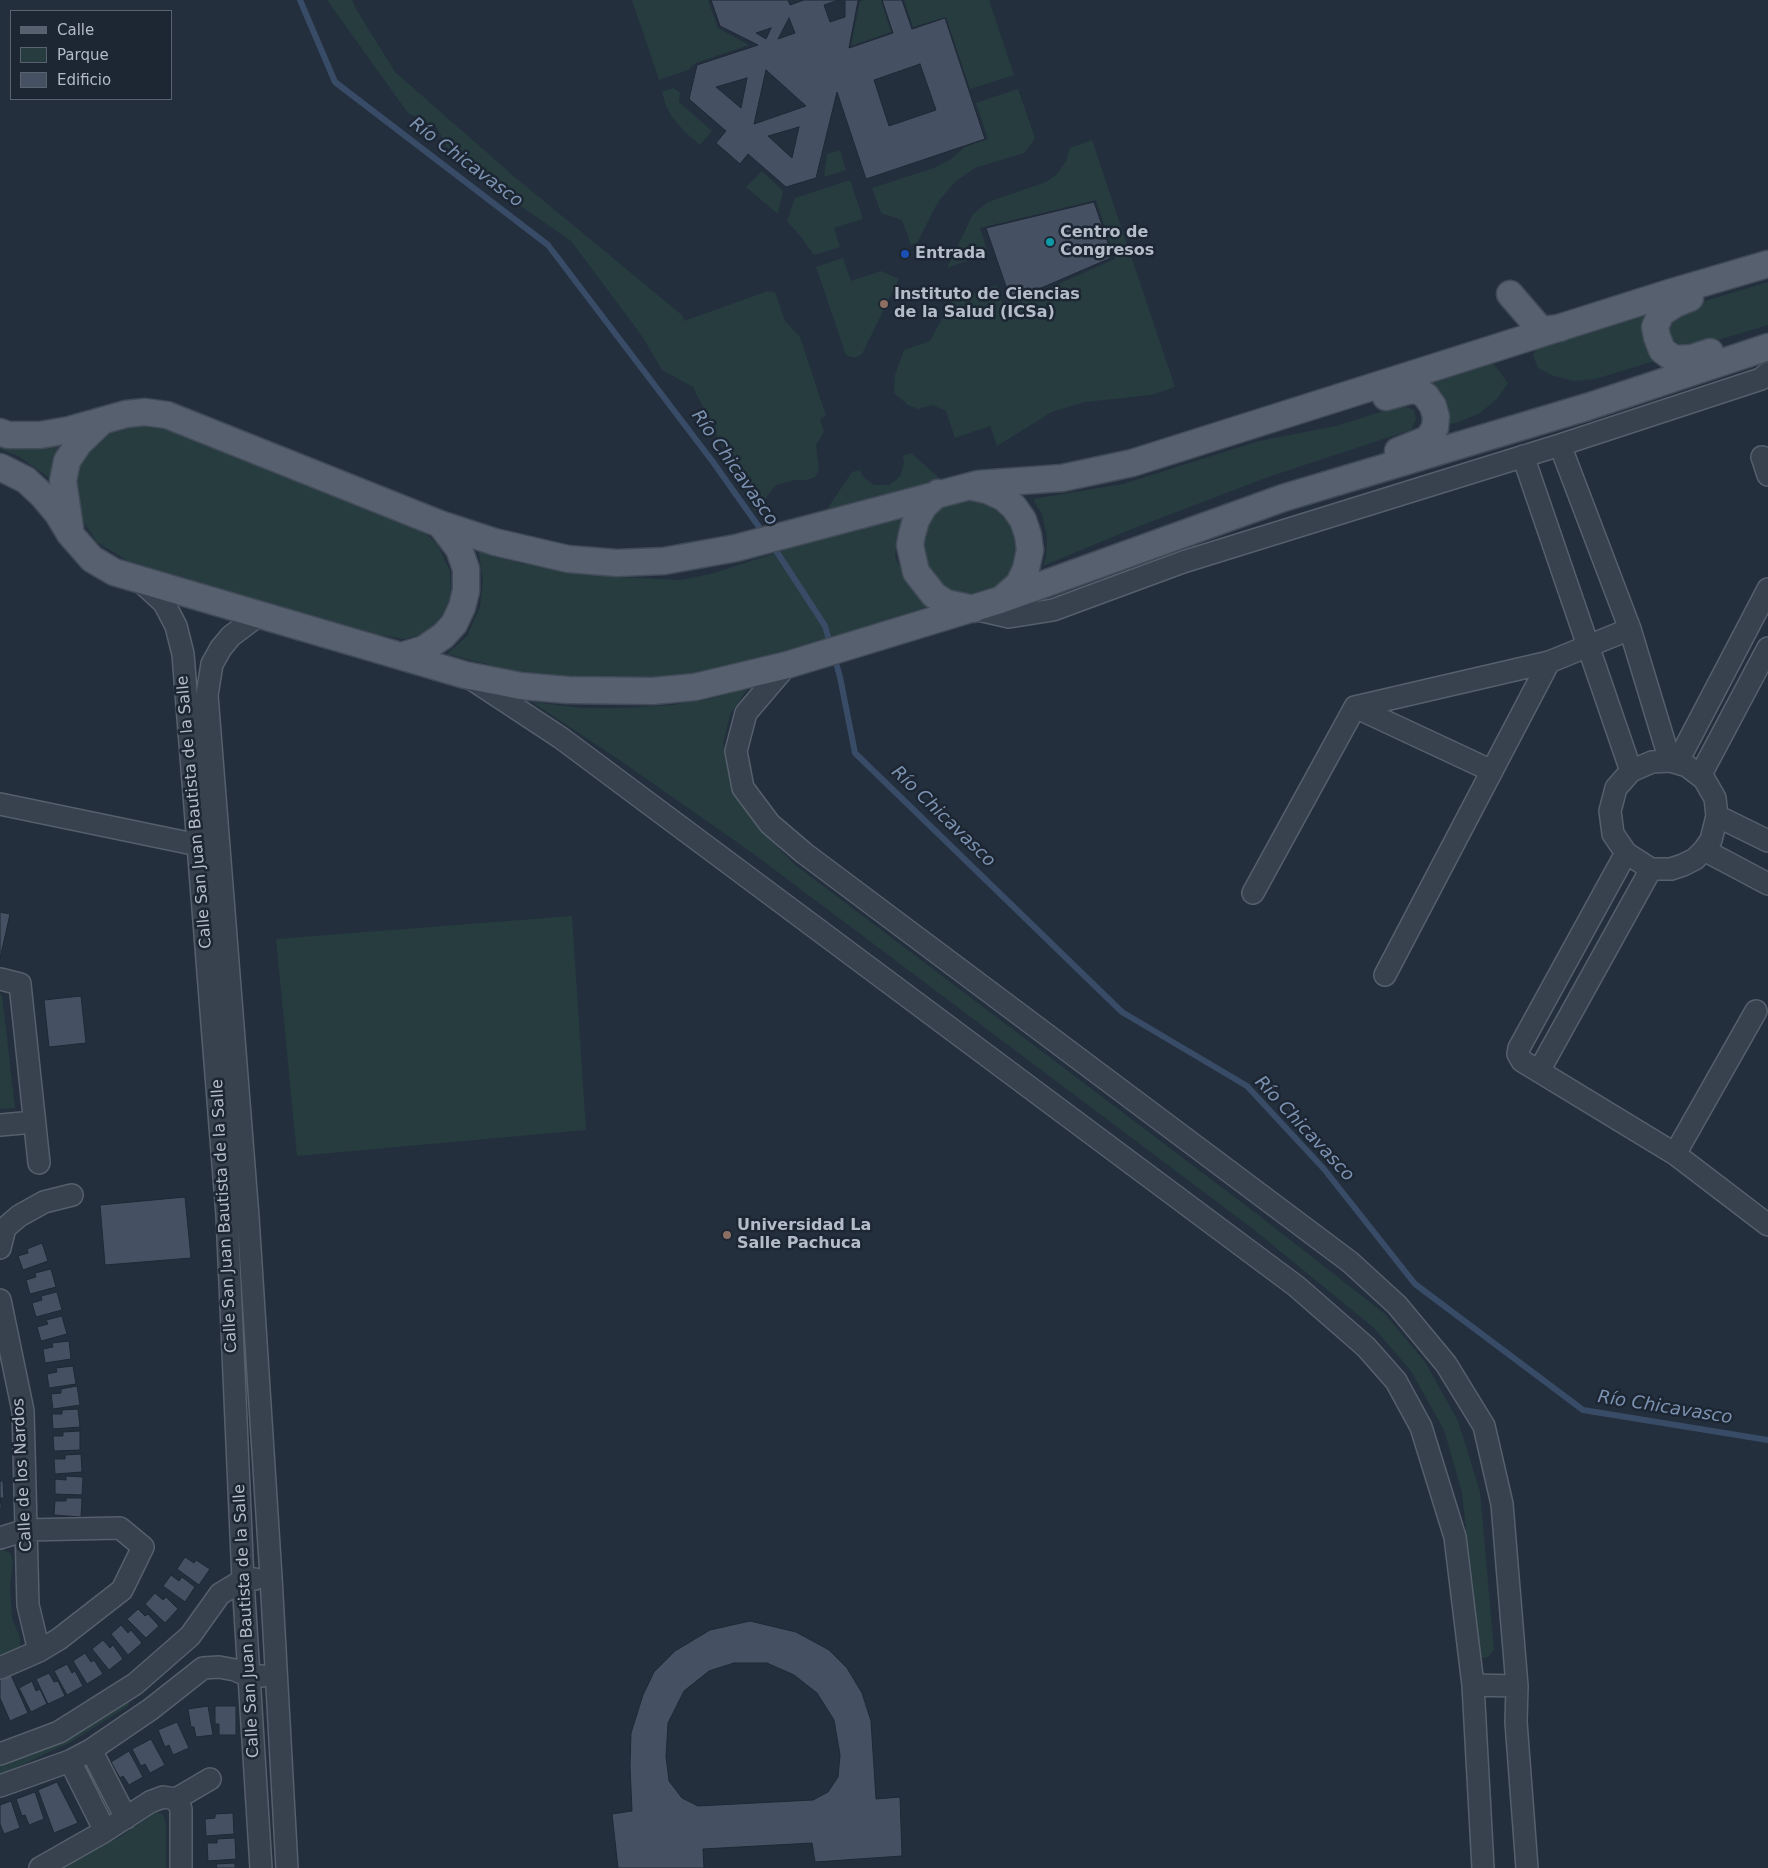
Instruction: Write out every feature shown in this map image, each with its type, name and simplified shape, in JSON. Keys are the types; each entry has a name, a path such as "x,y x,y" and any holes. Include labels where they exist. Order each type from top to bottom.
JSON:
{"main road":[{"path":"0,432 8,435 40,434 69,430 126,414 145,412 167,415 440,524 495,542 568,559 617,563 664,561 736,548 938,493 978,484 1062,478 1132,463 1669,293 1768,264"},
{"path":"1768,269 1746,279 1675,304 1661,313 1655,327 1662,350 1674,359 1692,358 1768,335"},
{"path":"1510,294 1541,330 1561,328"},
{"path":"0,467 26,480 58,514 70,534 92,559 114,572 465,675 521,686 577,690 653,691 695,687 787,665 974,609 1283,498 1586,408 1768,347"},
{"path":"1242,512 1288,485 1428,439 1435,428 1436,417 1433,406 1426,396 1419,391 1411,390 1336,413 1256,424"},
{"path":"70,534 63,481 67,460 79,442 102,420"},
{"path":"969,486 987,490 1004,498 1014,507 1023,520 1028,535 1030,550 1026,570 1019,584 1000,600"},
{"path":"938,493 924,506 916,520 912,534 910,545 916,572 934,596 946,603 974,609"},
{"path":"401,656 424,649 443,636 454,624 462,607 466,591 466,569 459,549 440,524"}],"street":[{"path":"974,609 1009,617 1053,610 1183,562 1560,445 1760,379 1768,374"},
{"path":"1560,445 1630,629 1674,762"},
{"path":"1523,456 1631,771"},
{"path":"1242,512 1250,541"},
{"name":"Calle San Juan Bautista de la Salle","path":"139,580 164,603 176,626 182,654 227,1215 243,1580 261,1868"},
{"path":"1674,762 1768,589"},
{"name":"Calle San Juan Bautista de la Salle","path":"259,615 231,636 221,648 212,664 207,695 248,1217 287,1868"},
{"path":"1253,893 1355,707 1549,662 1630,629"},
{"path":"1700,776 1768,648"},
{"path":"1385,975 1549,662"},
{"path":"787,665 746,713 736,751 743,788 770,824 804,853 1350,1262 1397,1305 1446,1364 1484,1426 1502,1504 1517,1686 1516,1722 1527,1868"},
{"path":"465,675 578,750 1296,1286 1366,1347 1396,1382 1421,1427 1455,1537 1473,1685 1483,1868"},
{"path":"1355,707 1492,771"},
{"path":"1652,762 1674,762 1688,766 1704,779 1715,798 1717,816 1711,840 1695,859 1671,868 1651,869 1626,853 1613,834 1610,811 1616,788 1631,771 1652,762"},
{"path":"0,804 198,845"},
{"path":"1717,816 1768,841"},
{"path":"1704,850 1768,884"},
{"path":"1626,853 1518,1054 1522,1060 1539,1071 1675,1154 1768,1225"},
{"path":"1539,1071 1651,869"},
{"path":"0,979 20,984 39,1163"},
{"path":"1675,1154 1756,1011"},
{"path":"0,1125 34,1122"},
{"path":"0,1248 5,1228 19,1216 44,1202 72,1195"},
{"name":"Calle de los Nardos","path":"0,1300 23,1410 28,1605 39,1651"},
{"path":"0,1538 26,1530 120,1528 143,1547 122,1590 59,1639 39,1651 0,1668"},
{"path":"0,1754 59,1732 135,1684 190,1636 220,1594 243,1580 271,1578"},
{"path":"190,1636 203,1668"},
{"path":"0,1786 70,1761 91,1750 151,1709 203,1668 219,1667 235,1670 249,1676 276,1675"},
{"path":"135,1684 151,1709"},
{"path":"1473,1685 1517,1686"},
{"path":"91,1750 126,1818"},
{"path":"70,1761 105,1831"},
{"path":"40,1868 105,1831 150,1802 163,1797 176,1799 210,1779"},
{"path":"176,1799 181,1809 181,1868"}],"green space":[{"path":"327,0 352,0 395,72 516,178 682,315 684,321 768,291 775,292 785,321 800,337 826,416 820,419 824,432 816,445 819,470 815,477 776,485 767,496 762,507 754,511 693,387 662,370 642,336 571,241 453,159 437,128 408,113"},
{"path":"632,0 708,0 718,28 749,45 696,63 688,70 659,80"},
{"path":"881,0 891,32 851,46 860,1"},
{"path":"904,0 989,0 1014,75 970,89 946,17 913,27"},
{"path":"673,88 680,92 679,102 712,131 700,145 685,132 672,117 666,106 662,92"},
{"path":"1018,89 1035,138 1030,146 1024,153 975,168 956,181 938,202 917,243 911,245 902,220 881,213 872,188 934,168 951,159 965,147 988,139 976,103"},
{"path":"1092,140 1175,387 1151,395 1085,402 1052,412 997,446 990,426 955,438 946,411 932,405 918,409 908,405 894,393 895,375 904,350 930,341 951,302 996,285 1004,308 1115,259 1096,200 980,228 988,253 947,268 973,214 988,202 1046,182 1057,174 1066,161 1070,148"},
{"path":"840,150 846,170 824,177 827,154"},
{"path":"762,171 783,191 778,214 746,187"},
{"path":"850,180 863,219 834,228 840,247 814,255 787,221 795,198"},
{"path":"843,258 851,281 881,271 899,279 862,354 854,358 846,355 816,267"},
{"path":"1768,282 1768,325 1688,349 1679,345 1672,338 1669,332 1669,325 1682,308"},
{"path":"1650,307 1658,360 1595,379 1574,381 1554,376 1538,368 1533,355 1537,348"},
{"path":"1490,359 1508,383 1497,399 1480,413 1449,424 1442,393 1427,379"},
{"path":"1403,405 1414,410 1416,420 1411,430 1271,476 1137,527 1043,566 1046,556 1047,537 1042,514 1033,499 1123,484 1259,441 1336,426"},
{"path":"142,425 164,426 415,524 438,545 450,571 451,597 441,616 427,633 404,639 380,635 128,561 97,542 81,518 73,488 79,462 94,441 119,428"},
{"path":"61,443 54,457 51,479 18,456 0,449 0,444"},
{"path":"911,453 946,484 819,521 852,472 860,470 863,477 874,485 889,485 900,476 904,463 903,456"},
{"path":"973,496 1004,509 1020,540 1013,573 1001,585 986,593 970,596 955,593 941,586 923,560 924,530 931,516 942,505"},
{"path":"905,511 898,534 895,556 904,576 935,610 746,663 695,674 649,680 589,680 511,670 447,654 467,636 480,607 483,580 478,548 519,563 579,573 680,580 711,574"},
{"path":"748,688 730,715 723,744 734,791 758,826 794,864 1261,1217 1385,1314 1425,1362 1458,1421 1480,1492 1494,1650 1488,1657 1483,1658 1476,1651 1472,1586 1462,1492 1444,1430 1411,1371 1374,1328 1253,1229 751,852 618,759 532,702 582,708 672,705 709,699"},
{"path":"572,916 586,1130 297,1156 276,939"},
{"path":"0,994 2,995 15,1108 0,1109"},
{"path":"0,1550 10,1553 13,1561 10,1587 12,1618 20,1638 20,1647 0,1656"},
{"path":"126,1700 129,1703 128,1706 71,1742 0,1775 0,1763"},
{"path":"157,1812 163,1815 166,1824 166,1868 51,1868 118,1838"}],"building":[{"path":"711,0 788,0 790,5 804,0 839,0 824,5 830,22 845,17 845,0 861,0 858,1 849,48 893,33 882,0 902,0 912,29 945,18 985,139 866,179 837,92 816,178 786,187 748,154 740,164 716,143 726,131 689,99 697,65 758,45 720,26","holes":["789,18 795,33 778,39","771,28 766,39 756,33","920,64 936,110 889,126 874,80","766,70 806,106 754,124","747,78 741,108 716,87","799,127 792,158 768,136"]},
{"name":"Centro de Congresos","path":"1094,202 1113,257 1011,301 986,228"},
{"path":"0,912 10,914 0,959"},
{"path":"81,996 86,1043 49,1047 44,1000"},
{"path":"185,1197 191,1258 105,1265 100,1205"},
{"path":"42,1243 48,1261 23,1270 18,1256 28,1253 27,1249"},
{"path":"51,1269 56,1287 30,1294 26,1280 36,1277 35,1273"},
{"path":"57,1292 62,1310 36,1317 32,1303 42,1300 41,1296"},
{"path":"62,1316 67,1334 41,1341 37,1327 48,1324 46,1320"},
{"path":"69,1341 71,1359 45,1363 43,1349 53,1347 52,1343"},
{"path":"73,1366 76,1384 49,1388 47,1374 57,1372 56,1368"},
{"path":"77,1386 80,1405 53,1409 51,1394 61,1393 61,1389"},
{"path":"78,1409 80,1427 53,1429 52,1414 62,1414 62,1410"},
{"path":"80,1431 80,1450 54,1451 53,1436 63,1436 63,1432"},
{"path":"81,1454 82,1472 55,1474 54,1459 65,1459 65,1455"},
{"path":"66,1476 83,1477 82,1495 55,1494 55,1479 66,1480"},
{"path":"0,1481 3,1481 4,1498 0,1498"},
{"path":"66,1498 82,1498 81,1517 54,1515 55,1501 66,1501"},
{"path":"185,1557 194,1563 196,1560 210,1569 199,1585 177,1569"},
{"path":"171,1575 179,1581 182,1577 195,1587 185,1602 163,1586"},
{"path":"155,1593 163,1600 166,1597 178,1609 165,1623 145,1604"},
{"path":"138,1609 145,1616 148,1614 159,1626 146,1638 127,1619"},
{"path":"750,1621 796,1632 829,1650 847,1668 862,1693 871,1721 876,1799 900,1797 902,1856 815,1862 812,1843 703,1849 704,1868 618,1868 612,1814 632,1811 631,1733 643,1695 654,1672 675,1651 710,1630","holes":["734,1663 767,1663 794,1675 817,1693 834,1720 840,1755 838,1777 828,1792 813,1800 698,1806 682,1798 669,1781 666,1757 668,1723 684,1691 709,1671"]},
{"path":"121,1625 128,1633 131,1630 142,1643 128,1655 111,1634"},
{"path":"103,1640 110,1648 113,1645 123,1659 109,1670 92,1649"},
{"path":"85,1653 91,1662 94,1660 103,1674 87,1684 73,1661"},
{"path":"67,1664 72,1673 75,1671 83,1686 67,1695 54,1671"},
{"path":"49,1673 54,1682 58,1681 65,1696 48,1704 36,1679"},
{"path":"11,1675 28,1713 10,1721 0,1698 0,1680"},
{"path":"32,1681 36,1691 40,1689 47,1704 31,1712 19,1688"},
{"path":"208,1706 213,1735 196,1737 194,1727 191,1727 188,1709"},
{"path":"215,1706 236,1706 236,1735 219,1735 219,1724 215,1724"},
{"path":"177,1722 189,1748 173,1755 169,1745 165,1747 158,1730"},
{"path":"151,1739 165,1765 150,1773 145,1764 141,1766 132,1749"},
{"path":"129,1751 143,1777 129,1785 123,1776 120,1778 111,1762"},
{"path":"57,1782 78,1823 54,1833 38,1790"},
{"path":"35,1792 44,1819 29,1825 25,1815 22,1816 16,1799"},
{"path":"11,1801 20,1828 4,1834 0,1824 0,1805"},
{"path":"233,1813 234,1834 206,1836 205,1819 215,1818 215,1814"},
{"path":"235,1838 236,1859 208,1861 207,1843 217,1843 217,1839"},
{"path":"235,1863 235,1868 217,1868 216,1864"}],"waterway":[{"name":"Río Chicavasco","path":"300,0 335,82 548,245 713,462 764,534"},
{"name":"Río Chicavasco","path":"773,546 825,626 831,647"},
{"name":"Río Chicavasco","path":"834,656 855,753 1122,1012 1247,1086 1324,1169 1415,1284 1583,1410 1768,1440"}],"place":[{"name":"Centro de Congresos","path":"1050,242"},
{"name":"Entrada","path":"905,254"},
{"name":"Instituto de Ciencias de la Salud (ICSa)","path":"884,304"},
{"name":"Universidad La Salle Pachuca","path":"727,1235"}]}
